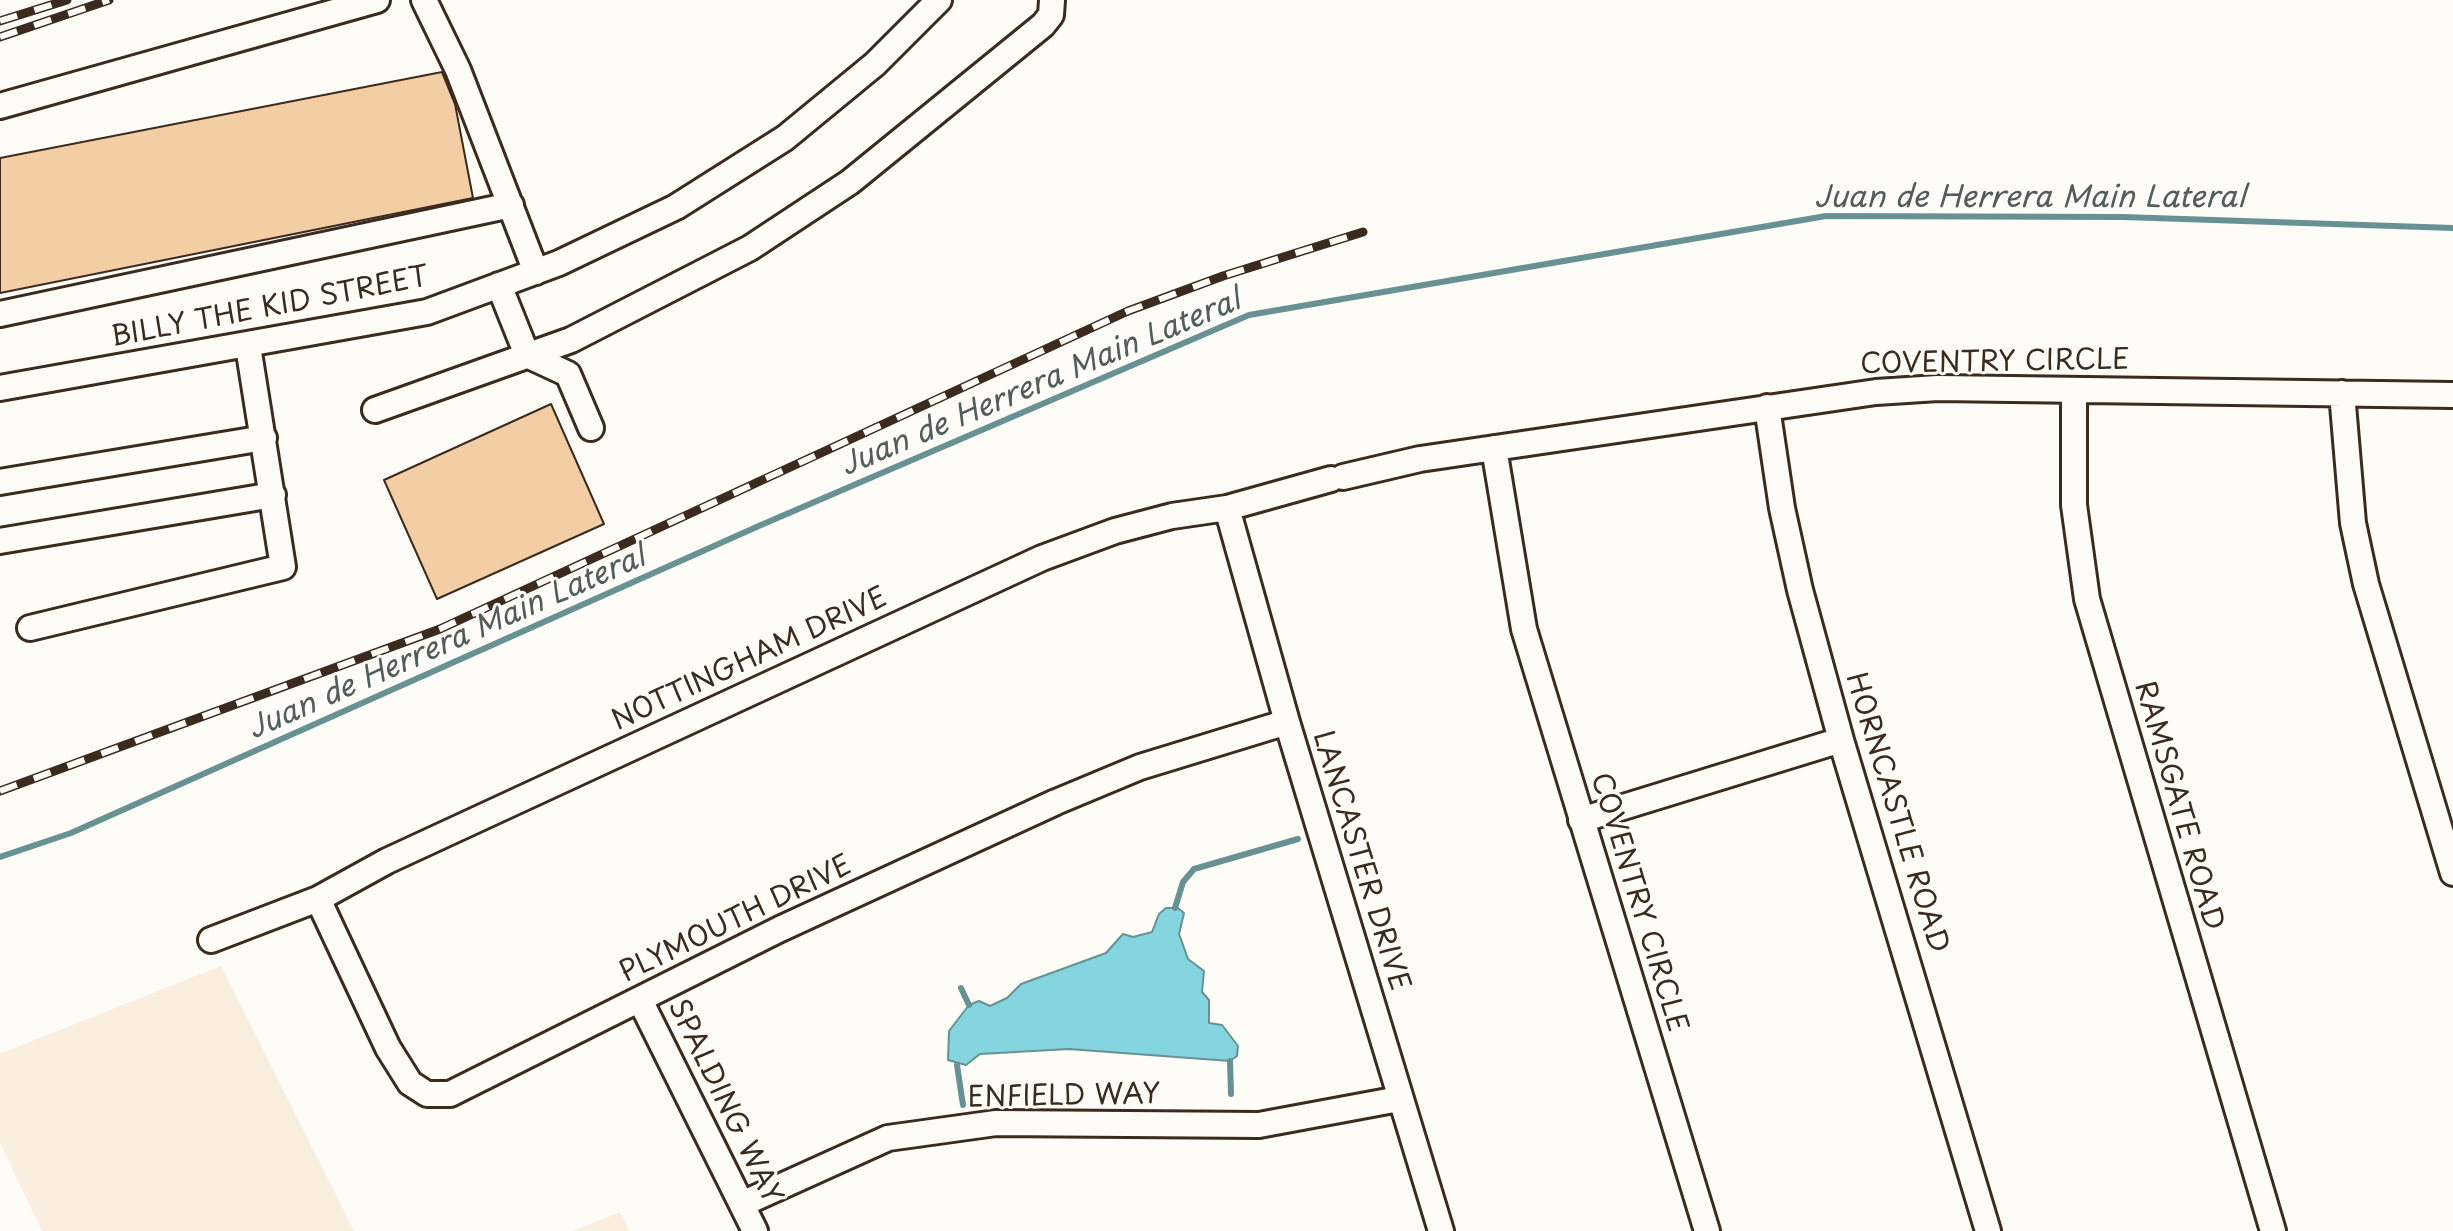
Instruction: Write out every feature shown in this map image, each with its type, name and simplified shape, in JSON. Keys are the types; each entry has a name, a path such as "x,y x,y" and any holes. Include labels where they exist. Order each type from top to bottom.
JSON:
{"street":[{"path":"0,106 377,0"},
{"path":"424,0 458,70 536,272"},
{"name":"BILLY THE KID STREET","path":"0,388 427,312 536,272 615,239 676,207 785,138 875,64 939,0"},
{"path":"375,410 571,340 750,248 850,182 1043,25 1051,15 1052,0"},
{"path":"0,314 511,205"},
{"path":"499,285 527,355 568,374 591,428"},
{"path":"30,628 279,570 283,562 248,346"},
{"name":"COVENTRY CIRCLE","path":"1420,459 1876,392 2074,390 2453,395"},
{"name":"RAMSGATE ROAD","path":"2074,390 2074,505 2087,599 2273,1231"},
{"path":"2342,393 2353,523 2366,584 2453,873"},
{"name":"HORNCASTLE ROAD","path":"1767,407 1782,508 1841,740 1988,1231"},
{"path":"0,482 264,438"},
{"name":"COVENTRY CIRCLE","path":"1494,448 1524,629 1707,1231"},
{"name":"NOTTINGHAM DRIVE","path":"211,940 318,899 387,861 1042,558 1115,531 1172,516 1227,508 1420,459"},
{"path":"0,541 273,495"},
{"name":"LANCASTER DRIVE","path":"1227,508 1287,722 1441,1231"},
{"name":"PLYMOUTH DRIVE","path":"318,899 388,1048 410,1083 427,1094 450,1094 780,929 1056,802 1140,767 1287,722"},
{"path":"1581,820 1841,740"},
{"name":"SPALDING WAY","path":"640,1000 755,1231"},
{"name":"ENFIELD WAY","path":"742,1204 888,1138 996,1123 1259,1125 1399,1099"}],"shaded area":[{"path":"221,966 354,1231 42,1231 0,1143 0,1054"},
{"path":"620,1212 629,1231 573,1231"}],"water":[{"path":"1166,908 1178,908 1184,913 1179,934 1188,959 1204,971 1202,992 1209,1000 1209,1023 1222,1025 1238,1046 1237,1056 1230,1061 1069,1049 980,1054 966,1065 948,1060 949,1031 969,1005 979,1001 990,1006 1007,998 1021,984 1106,953 1123,934 1133,937 1152,932 1159,914"}],"building":[{"path":"442,72 455,104 473,198 0,293 0,158"},
{"path":"551,404 604,524 437,599 384,480"}],"waterway":[{"name":"Juan de Herrera Main Lateral","path":"0,857 71,833 761,525 1249,315 1826,216 2123,217 2453,228"},
{"path":"1175,908 1183,882 1194,869 1298,839"},
{"path":"961,988 969,1005"},
{"path":"1230,1061 1231,1094"},
{"path":"957,1065 963,1105"}],"railway":[{"path":"0,21 67,0"},
{"path":"0,37 109,0"},
{"path":"0,791 440,629 1128,311 1223,276 1363,232"}]}
